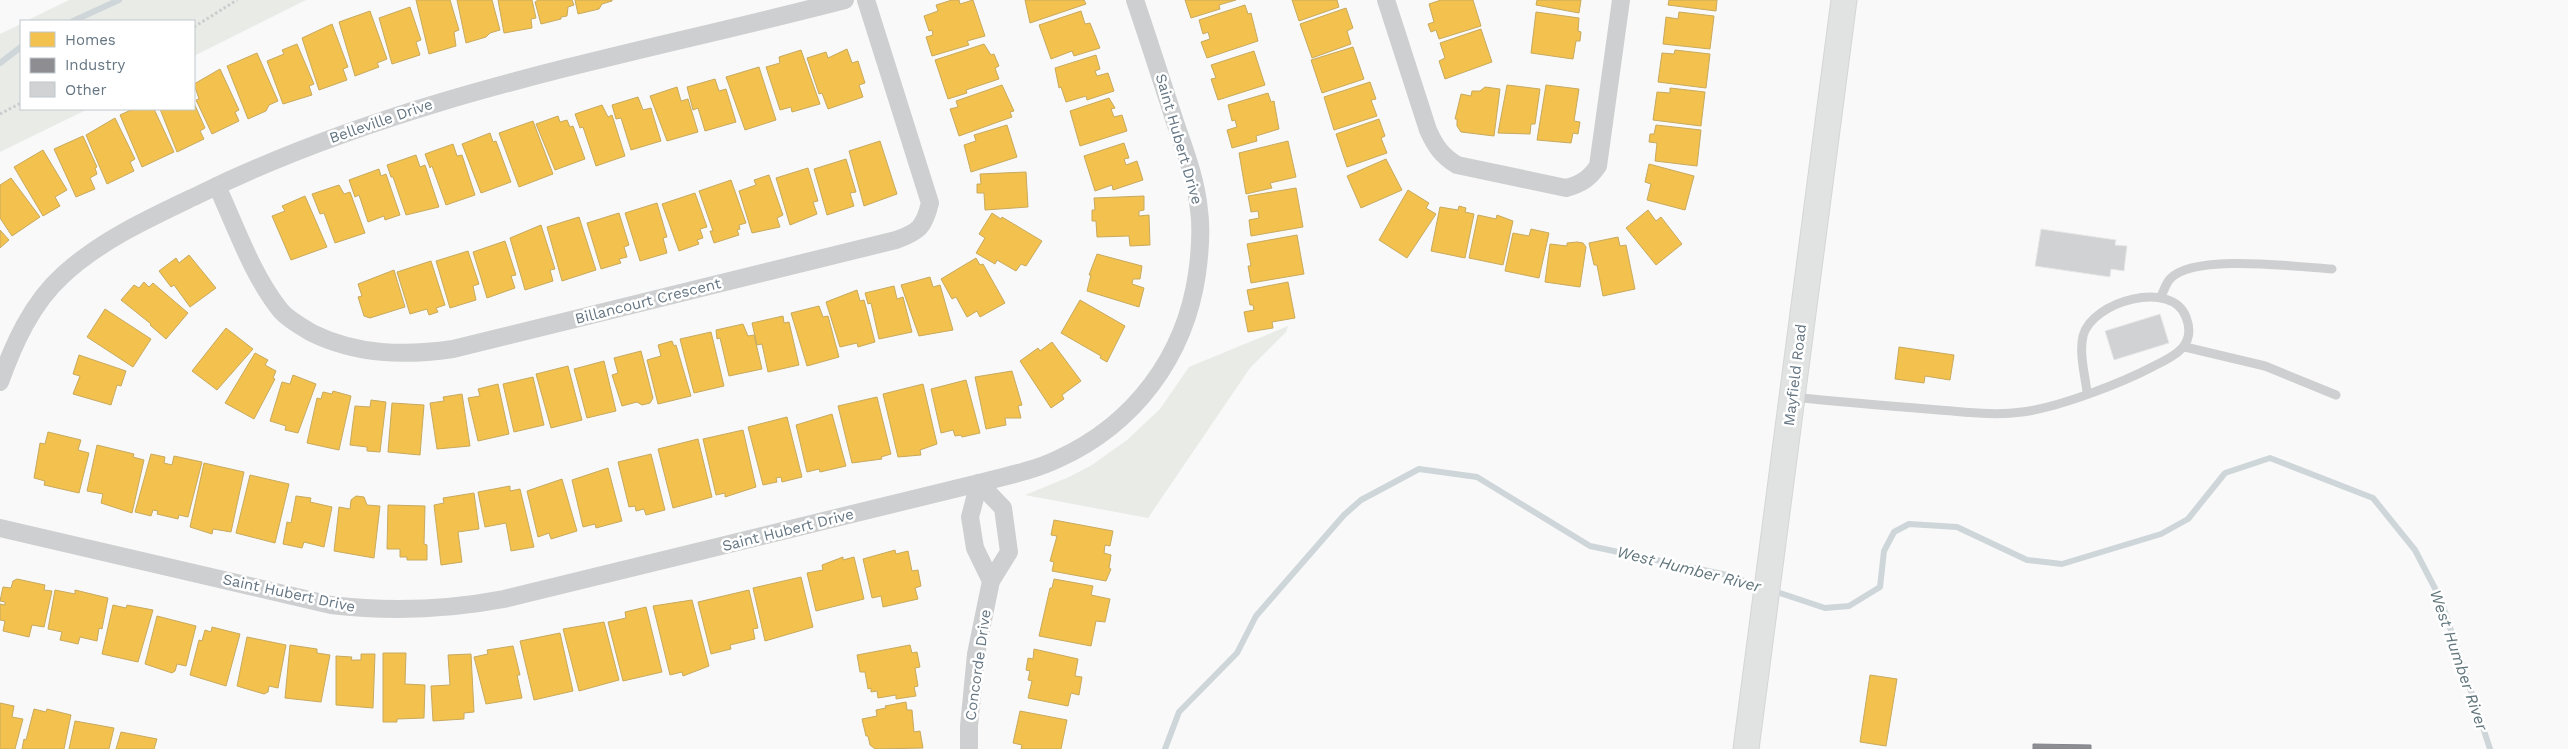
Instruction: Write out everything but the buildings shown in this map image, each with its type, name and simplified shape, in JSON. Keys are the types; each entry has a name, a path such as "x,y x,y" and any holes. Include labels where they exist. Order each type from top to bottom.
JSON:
{"main road":[{"name":"Mayfield Road","path":"1746,749 1844,0"}],"street":[{"name":"Belleville Drive","path":"0,382 12,349 28,319 61,276 90,252 136,225 217,186 333,137 424,106 529,76 845,0"},
{"name":"Billancourt Crescent","path":"217,186 267,291 283,313 301,327 340,344 394,354 424,354 453,349 896,240 913,234 924,224 930,203 866,0"},
{"name":"Saint Hubert Drive","path":"0,528 331,605 360,608 429,610 470,606 504,599 979,483 1033,469 1059,459 1112,426 1148,391 1163,370 1184,330 1190,312 1201,245 1197,192 1135,0"},
{"path":"1386,0 1428,130 1435,145 1444,157 1457,165 1566,188 1579,185 1591,177 1598,166 1621,0"},
{"path":"979,483 970,517 975,548 991,581"},
{"name":"Concorde Drive","path":"969,749 969,726 976,654 991,581 1009,552 1004,508 979,483"}],"lane":[{"path":"2162,296 2170,279 2189,268 2223,263 2332,269"},
{"path":"1792,397 1976,412 2022,412 2087,392 2134,376 2172,357 2185,347 2189,334 2186,317 2178,303 2162,296 2124,302 2101,311 2090,321 2083,336 2082,352 2087,392"},
{"path":"2185,347 2265,366 2336,395"}],"path":[{"path":"195,26 237,0"},
{"path":"0,114 20,104"}],"shaded area":[{"path":"69,0 306,0 195,56 195,20 28,20"},
{"path":"20,24 20,110 86,110 0,152 0,34"},
{"path":"1288,326 1286,332 1250,368 1148,518 1025,495 1069,477 1092,465 1127,440 1160,409 1189,367"}],"waterway":[{"path":"75,20 119,0"},
{"path":"0,63 20,48"},
{"name":"West Humber River","path":"1771,590 1825,608 1849,606 1880,587 1884,551 1894,532 1909,524 1957,527 2027,560 2062,564 2161,534 2188,519 2225,473 2270,458 2373,498 2415,550 2441,600 2490,749"},
{"name":"West Humber River","path":"1165,749 1179,712 1237,653 1256,616 1344,515 1361,500 1419,469 1477,477 1590,546 1727,575 1762,587"}]}
